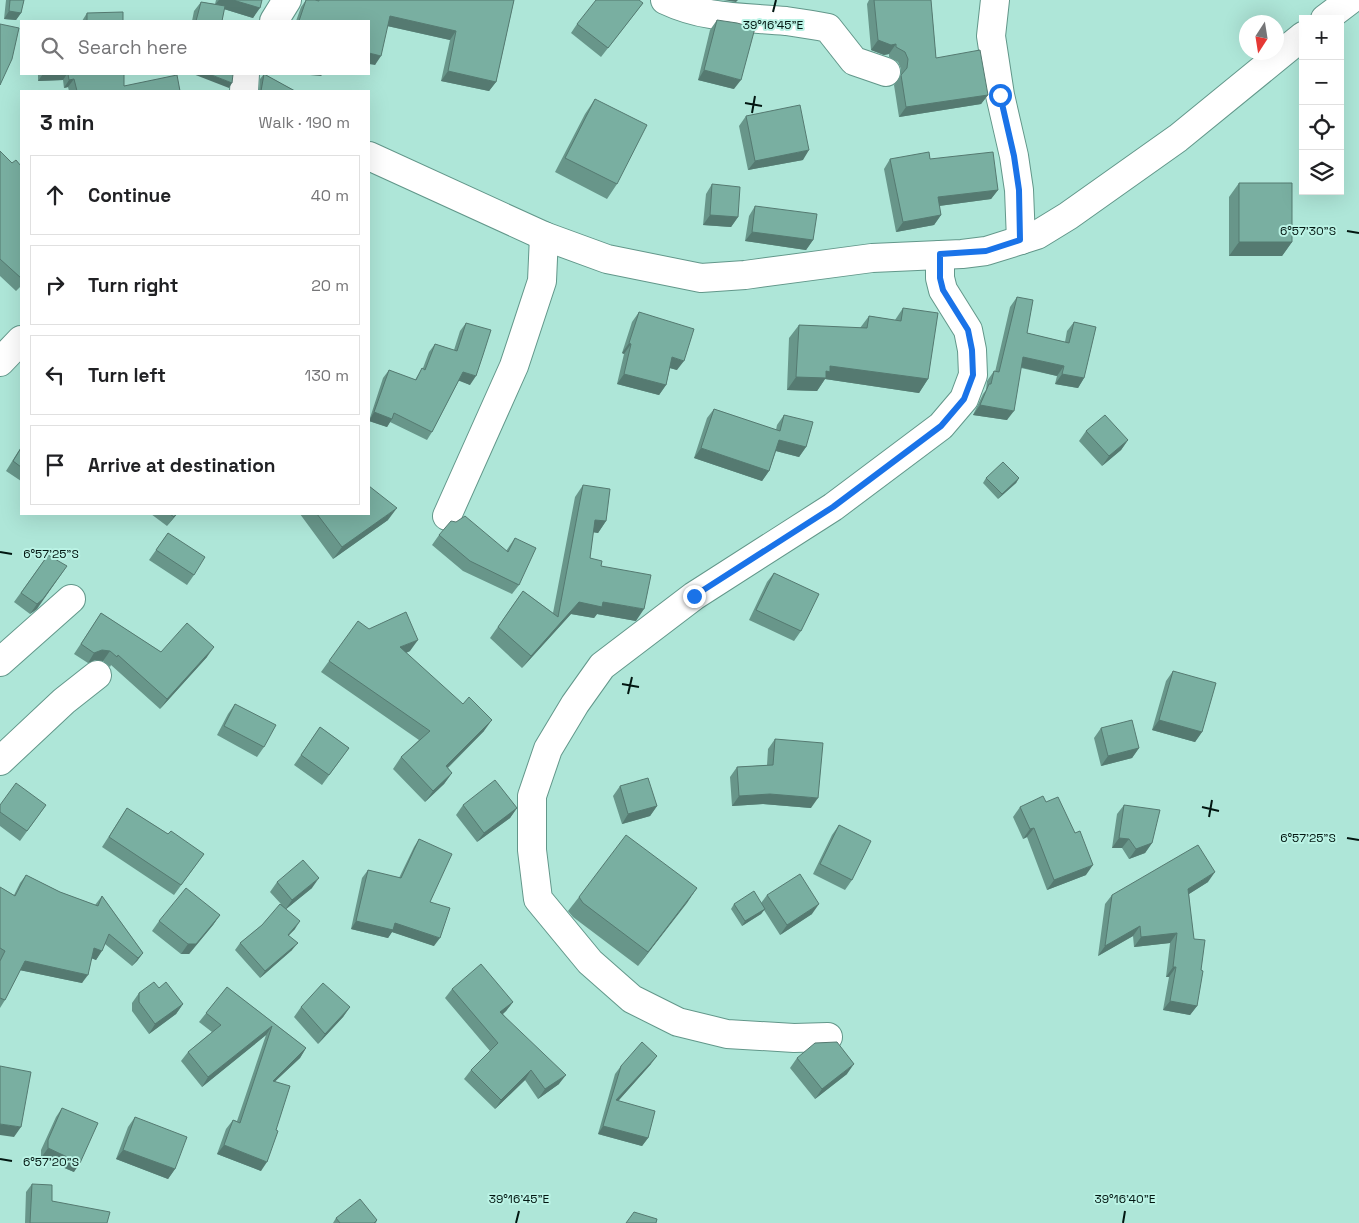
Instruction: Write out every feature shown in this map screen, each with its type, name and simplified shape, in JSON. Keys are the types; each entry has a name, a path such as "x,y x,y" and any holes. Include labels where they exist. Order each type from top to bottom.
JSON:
{"street":[{"path":"275,20 287,0"},
{"path":"665,0 698,13 756,20 785,21 828,28 854,61 886,72"},
{"path":"995,0 991,36 1000,95 1014,156 1019,190 1020,240"},
{"path":"1330,15 1350,0"},
{"path":"370,156 544,236 607,259 701,278 745,275 872,258 986,251 1037,235 1068,216 1178,138 1299,39"},
{"path":"244,90 245,75"},
{"path":"447,516 514,366 542,280 544,236"},
{"path":"828,1037 794,1038 727,1034 678,1022 632,999 590,962 538,899 532,850 532,796 548,749 575,704 602,666 694,596 833,507 941,426 964,399 973,375 972,350 968,330 943,290 940,278 940,254"},
{"path":"0,362 20,341"},
{"path":"0,662 71,599"},
{"path":"0,761 64,701 97,675"}],"building":[{"path":"10,0 24,0 21,13 9,11"},
{"path":"233,0 262,0 260,8"},
{"path":"306,0 514,0 496,82 448,71 456,31 390,16 381,56 370,53 370,20 299,20"},
{"path":"596,0 639,0 643,3 608,48 577,24"},
{"path":"874,0 931,0 936,58 980,50 988,95 906,107 901,75 907,68 908,59 905,52 896,47 896,44 891,45 878,40"},
{"path":"201,2 225,6 222,20 196,20"},
{"path":"123,12 123,20 87,20 87,13"},
{"path":"717,20 755,28 741,80 704,70"},
{"path":"0,24 19,28 12,59 0,85"},
{"path":"68,75 124,75 124,86 177,75 180,90 77,90 74,79 69,80"},
{"path":"212,75 233,75 232,83"},
{"path":"264,75 266,75 293,90 261,90"},
{"path":"595,99 647,125 617,184 565,158"},
{"path":"800,105 809,150 755,161 746,116"},
{"path":"0,151 12,163 16,160 20,165 20,277 0,259"},
{"path":"929,152 930,159 993,152 998,190 938,197 941,215 903,222 890,159"},
{"path":"1239,183 1292,183 1292,242 1239,242"},
{"path":"712,184 740,187 738,217 710,215"},
{"path":"755,206 817,214 813,240 752,232"},
{"path":"1017,297 1033,300 1027,333 1069,343 1074,322 1096,327 1084,378 1062,374 1064,366 1023,357 1014,411 980,405 989,384 991,384 994,371 999,372"},
{"path":"903,308 938,313 928,379 830,366 830,372 826,371 826,378 796,377 799,325 867,328 869,316 901,321"},
{"path":"639,312 694,329 684,361 672,357 666,385 624,374 631,344 629,343"},
{"path":"466,323 491,330 476,376 463,372 432,432 394,413 392,419 374,412 389,370 416,380 422,368 425,370 435,344 457,351"},
{"path":"714,409 780,431 784,415 813,422 806,447 779,440 769,471 701,448"},
{"path":"1105,415 1128,440 1109,456 1086,431"},
{"path":"20,450 20,466 13,461"},
{"path":"1003,462 1019,478 1002,494 986,478"},
{"path":"583,485 610,489 606,521 595,520 590,558 602,561 601,566 651,575 644,609 603,602 602,607 579,602 531,656 498,627 523,591 558,617"},
{"path":"370,487 397,508 342,547 318,515 370,515"},
{"path":"465,516 508,552 515,538 536,548 519,585 470,561 439,535 451,521 456,522"},
{"path":"168,533 205,557 194,575 156,550"},
{"path":"48,555 67,566 43,599 37,604 21,593"},
{"path":"774,573 819,594 801,631 756,610"},
{"path":"406,612 418,640 400,647 463,704 469,697 492,720 446,766 452,773 433,791 401,757 430,731 329,661 358,621 369,629"},
{"path":"101,613 161,652 187,623 214,647 167,699 118,655 117,657 110,651 102,650 94,653 81,644"},
{"path":"1173,671 1216,683 1202,732 1159,720"},
{"path":"235,704 276,725 264,747 224,726"},
{"path":"1132,720 1139,748 1108,756 1101,728"},
{"path":"320,727 349,748 329,775 301,755"},
{"path":"775,739 823,743 818,798 770,794 739,796 737,767 773,765"},
{"path":"648,778 657,806 628,814 620,786"},
{"path":"495,780 517,808 484,833 463,805"},
{"path":"16,783 46,805 27,831 0,812 0,805"},
{"path":"1043,796 1046,802 1058,797 1075,833 1080,831 1093,865 1054,880 1034,828 1030,829 1020,807"},
{"path":"1124,805 1160,810 1152,843 1136,849 1129,839 1119,838"},
{"path":"127,808 168,834 171,831 204,854 181,885 109,837"},
{"path":"839,825 871,841 852,880 820,864"},
{"path":"626,835 697,888 648,952 583,903 579,897"},
{"path":"419,839 452,854 430,902 450,908 440,938 395,923 393,930 356,921 368,870 401,878"},
{"path":"1198,845 1215,872 1188,889 1194,939 1205,940 1201,970 1203,971 1197,1006 1170,1001 1176,967 1173,967 1177,933 1141,937 1140,926 1105,946 1112,895"},
{"path":"303,860 319,878 292,900 277,882"},
{"path":"800,874 819,904 787,925 767,895"},
{"path":"26,875 60,892 98,906 102,896 143,953 138,958 109,934 102,951 94,948 88,975 25,961 5,1000 0,998 0,961 5,951 0,948 0,887 15,896"},
{"path":"186,888 220,915 196,944 188,944 159,921"},
{"path":"754,891 765,909 745,921 734,904"},
{"path":"280,904 300,921 288,935 298,943 265,971 240,943 262,925"},
{"path":"481,964 513,1002 500,1012 566,1075 545,1089 531,1070 501,1100 471,1070 498,1043 452,989"},
{"path":"154,982 159,988 166,982 183,1004 155,1024 139,1002 139,993"},
{"path":"323,983 350,1007 325,1034 301,1007"},
{"path":"227,987 306,1048 273,1081 290,1086 276,1130 278,1131 267,1162 224,1145 233,1120 240,1123 272,1026 208,1077 188,1052 221,1025 206,1013"},
{"path":"642,1042 657,1056 616,1100 655,1111 648,1138 603,1126 621,1066"},
{"path":"837,1042 854,1064 822,1089 797,1058 815,1043"},
{"path":"0,1066 31,1072 21,1127 0,1124"},
{"path":"62,1108 98,1123 80,1163 48,1148 48,1140"},
{"path":"135,1117 187,1137 175,1169 123,1150"},
{"path":"32,1184 52,1185 52,1201 110,1212 107,1223 30,1223"},
{"path":"360,1199 377,1220 374,1223 340,1223 336,1218"},
{"path":"634,1212 657,1219 656,1223 626,1223"}],"route":[{"path":"694,596 833,507 941,426 964,399 973,375 972,350 968,330 943,290 940,278 940,254 986,251 1020,240 1019,190 1014,156 1000,95"}]}
